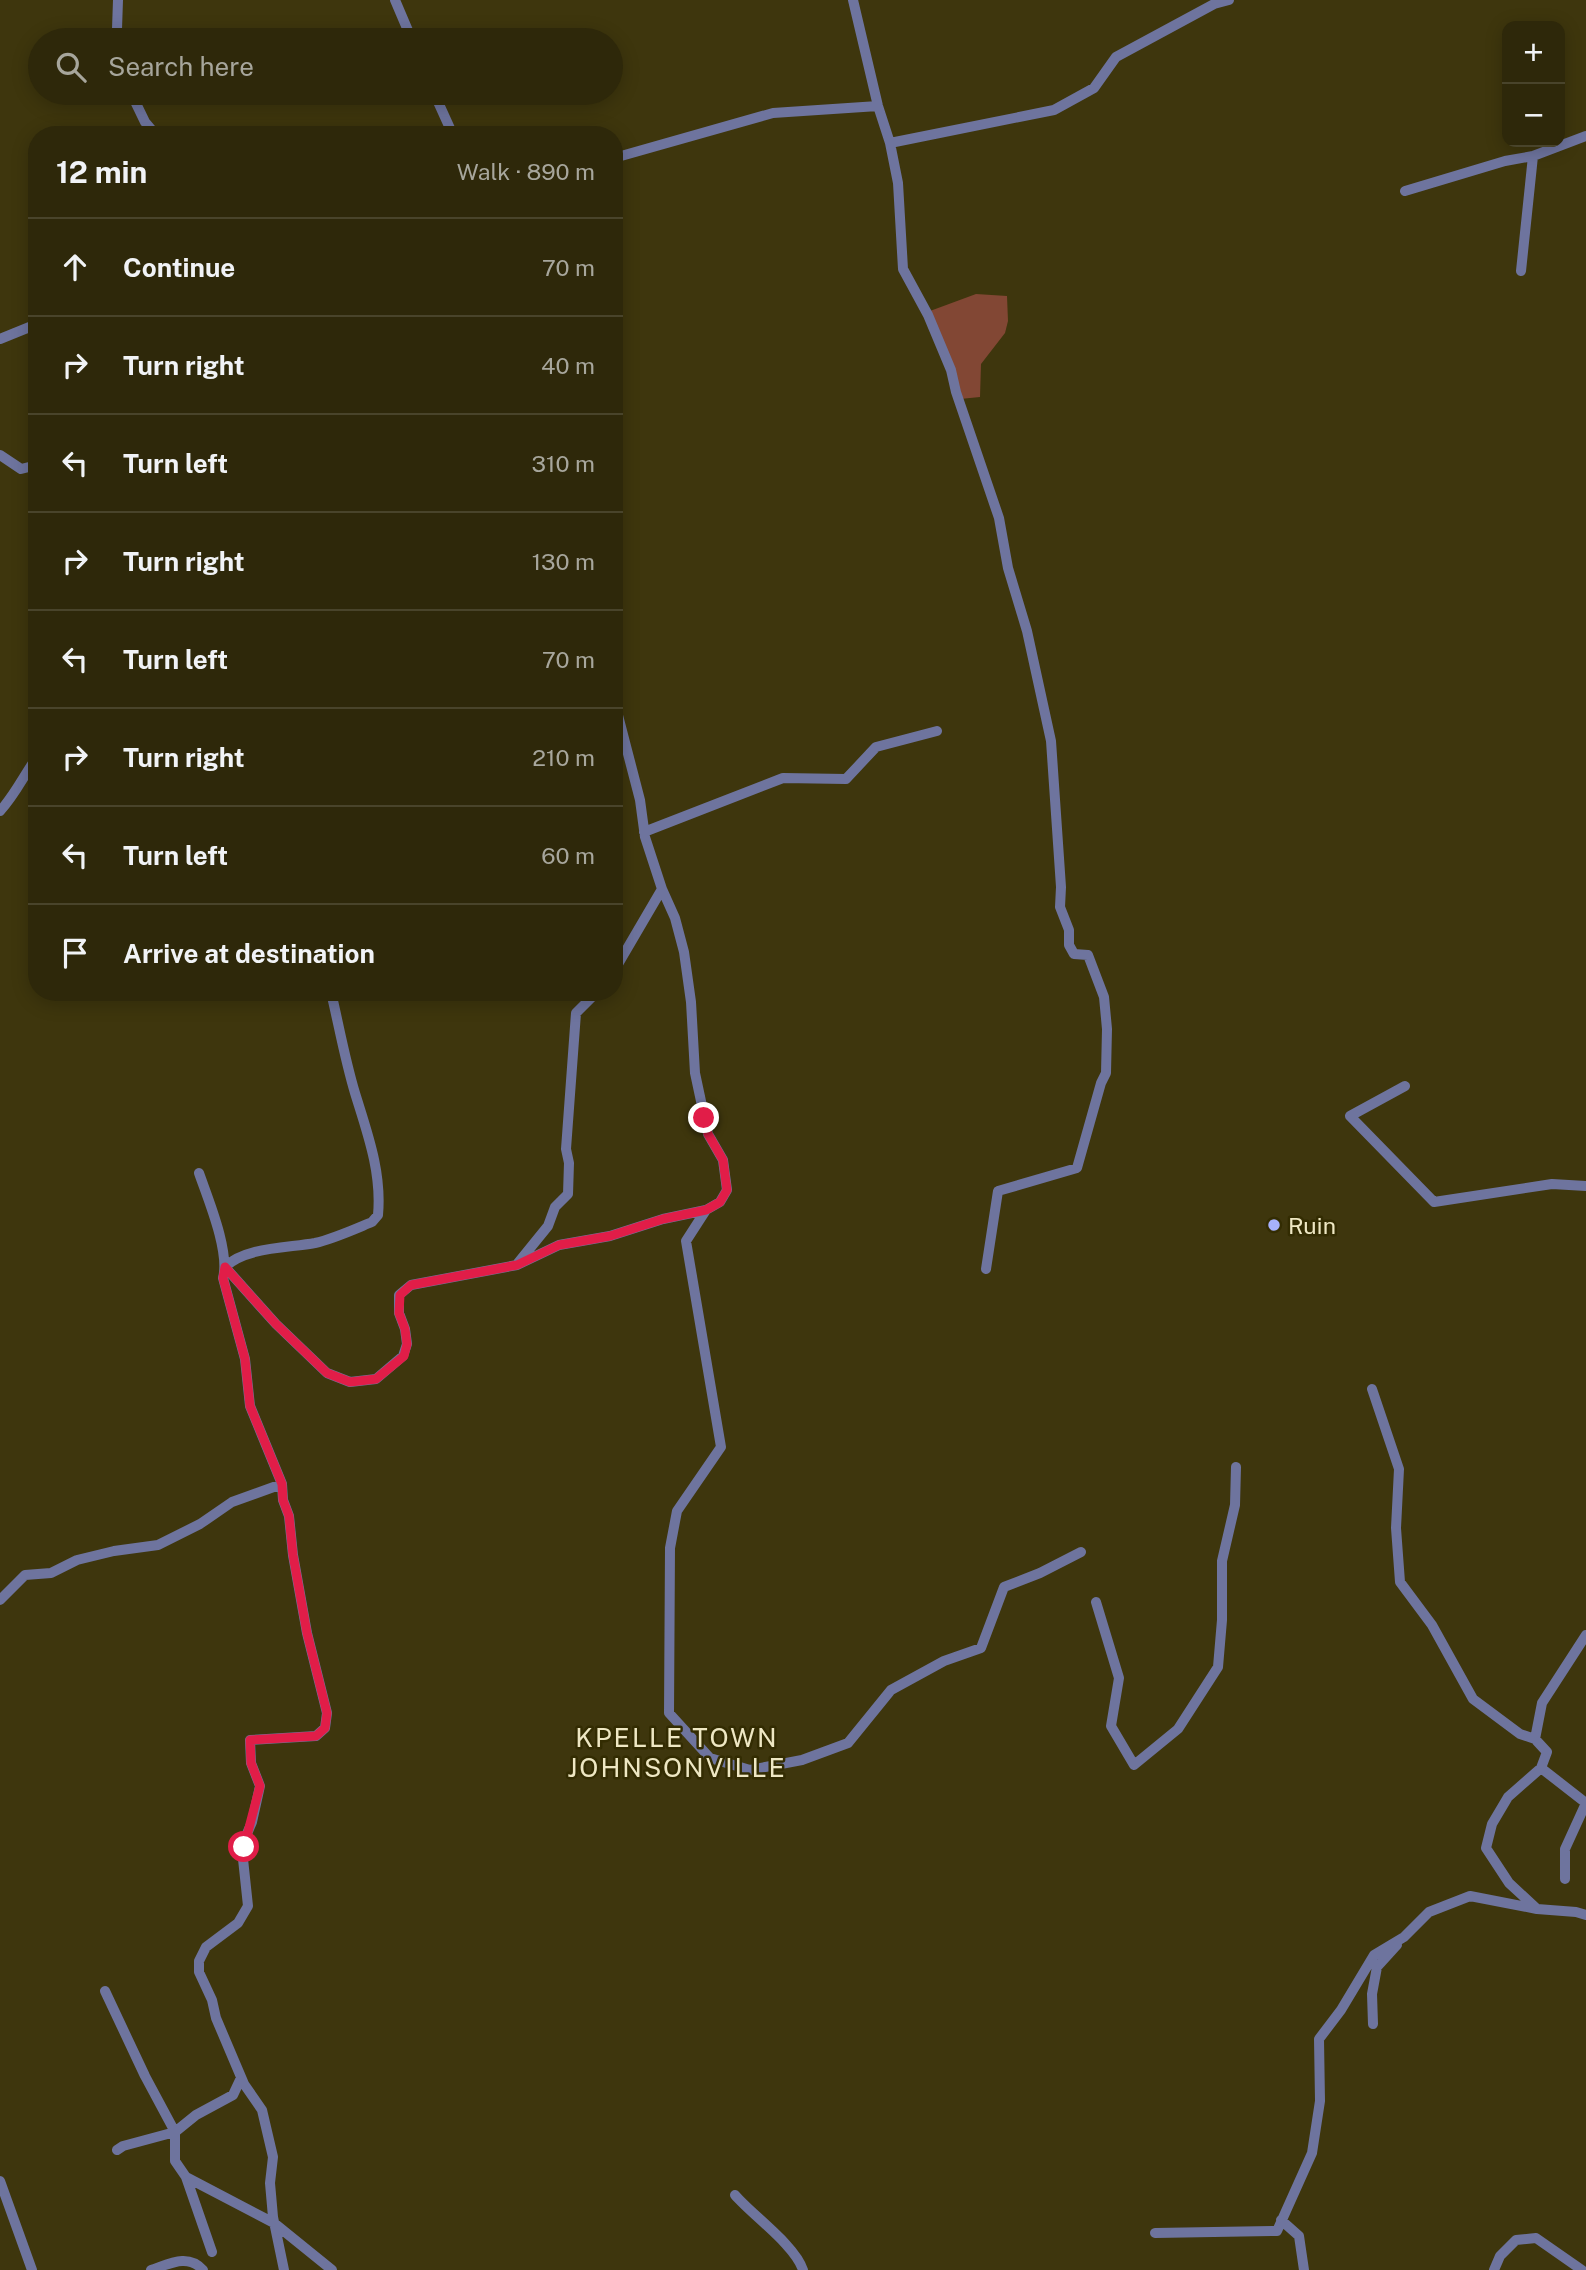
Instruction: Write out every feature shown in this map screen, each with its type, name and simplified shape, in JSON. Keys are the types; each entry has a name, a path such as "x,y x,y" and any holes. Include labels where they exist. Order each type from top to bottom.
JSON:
{"street":[{"path":"117,28 118,0"},
{"path":"395,0 407,28"},
{"path":"853,0 898,183 903,269 928,315 951,370 999,518 1008,569 1027,631 1051,741 1060,907 1069,930 1069,945 1074,954 1088,955 1104,997 1106,1073 1077,1168 998,1191 986,1269"},
{"path":"890,143 1054,110 1094,88 1116,57 1214,4 1229,0"},
{"path":"137,105 148,126"},
{"path":"439,105 449,126"},
{"path":"623,155 773,113 878,106"},
{"path":"1405,191 1506,161 1533,156 1586,136"},
{"path":"1521,271 1533,156"},
{"path":"0,339 28,328"},
{"path":"0,455 21,469 28,468"},
{"path":"644,832 783,779 846,779 876,747 937,731"},
{"path":"225,1267 276,1324 327,1373 350,1382 376,1379 404,1356 407,1344 399,1313 400,1295 411,1285 517,1265 559,1245 610,1236 663,1219 706,1210 720,1202 727,1190 723,1160 708,1134 700,1101 684,952 675,918 662,889 644,832 640,800 623,735"},
{"path":"0,811 14,796 28,770"},
{"path":"623,956 662,889"},
{"path":"225,1267 232,1261 270,1249 318,1242 372,1222 378,1214 378,1177 365,1119 339,1035 333,1001"},
{"path":"517,1265 548,1226 555,1207 568,1194 569,1163 566,1149 576,1013 588,1001"},
{"path":"1405,1086 1350,1116 1434,1202 1552,1184 1586,1186"},
{"path":"199,1173 214,1215 225,1267 223,1278 245,1359 250,1406 282,1484 307,1633 327,1713 325,1728 316,1736 250,1740 251,1763 260,1786 246,1836 243,1859 248,1906 238,1923 206,1947 199,1961 199,1972 241,2078 262,2110 273,2157 270,2183 274,2223 284,2270"},
{"path":"706,1210 686,1241 721,1447 677,1511 670,1548 669,1713 710,1758 750,1770 802,1760 848,1743 891,1690 944,1661 981,1648 1004,1587 1040,1573 1081,1552"},
{"path":"1372,1389 1399,1469 1396,1528 1400,1582 1432,1625 1473,1699 1520,1734 1535,1739 1547,1752 1541,1768 1508,1797 1492,1824 1486,1848 1509,1882 1537,1909"},
{"path":"1096,1602 1119,1678 1111,1726 1134,1765 1178,1729 1218,1667 1222,1620 1222,1562 1235,1505 1236,1467"},
{"path":"0,1600 25,1575 51,1573 77,1560 114,1551 158,1545 200,1524 232,1502 282,1484"},
{"path":"1535,1739 1542,1703 1586,1635"},
{"path":"1541,1768 1586,1803 1565,1849 1565,1879"},
{"path":"1373,2024 1372,1994 1377,1967 1429,1912 1470,1896 1537,1909 1586,1914"},
{"path":"1155,2233 1277,2231 1312,2153 1320,2101 1319,2039 1341,2010 1374,1955 1404,1937"},
{"path":"105,1992 175,2132 175,2161 186,2177 212,2252"},
{"path":"117,2150 175,2132 196,2115 233,2095 241,2078"},
{"path":"186,2177 274,2223 332,2270"},
{"path":"0,2182 32,2270"},
{"path":"735,2195 780,2240 803,2270"},
{"path":"1281,2220 1299,2236 1304,2270"},
{"path":"1494,2270 1500,2256 1516,2240 1536,2238 1582,2270"},
{"path":"151,2270 188,2260 198,2264 203,2270"}],"shaded area":[{"path":"976,294 1007,296 1008,321 1005,333 981,364 980,397 960,399 930,311"}],"place":[{"name":"Ruin","path":"1274,1225"}],"district":[{"name":"KPELLE TOWN JOHNSONVILLE","path":"677,1752"}],"route":[{"path":"244,1847 260,1786 251,1763 250,1740 316,1736 325,1728 327,1713 307,1633 282,1484 250,1406 245,1359 223,1278 225,1267 276,1324 327,1373 350,1382 376,1379 404,1356 407,1344 399,1313 400,1295 411,1285 517,1265 559,1245 610,1236 663,1219 706,1210 720,1202 727,1190 723,1160 708,1134 704,1118"}]}
